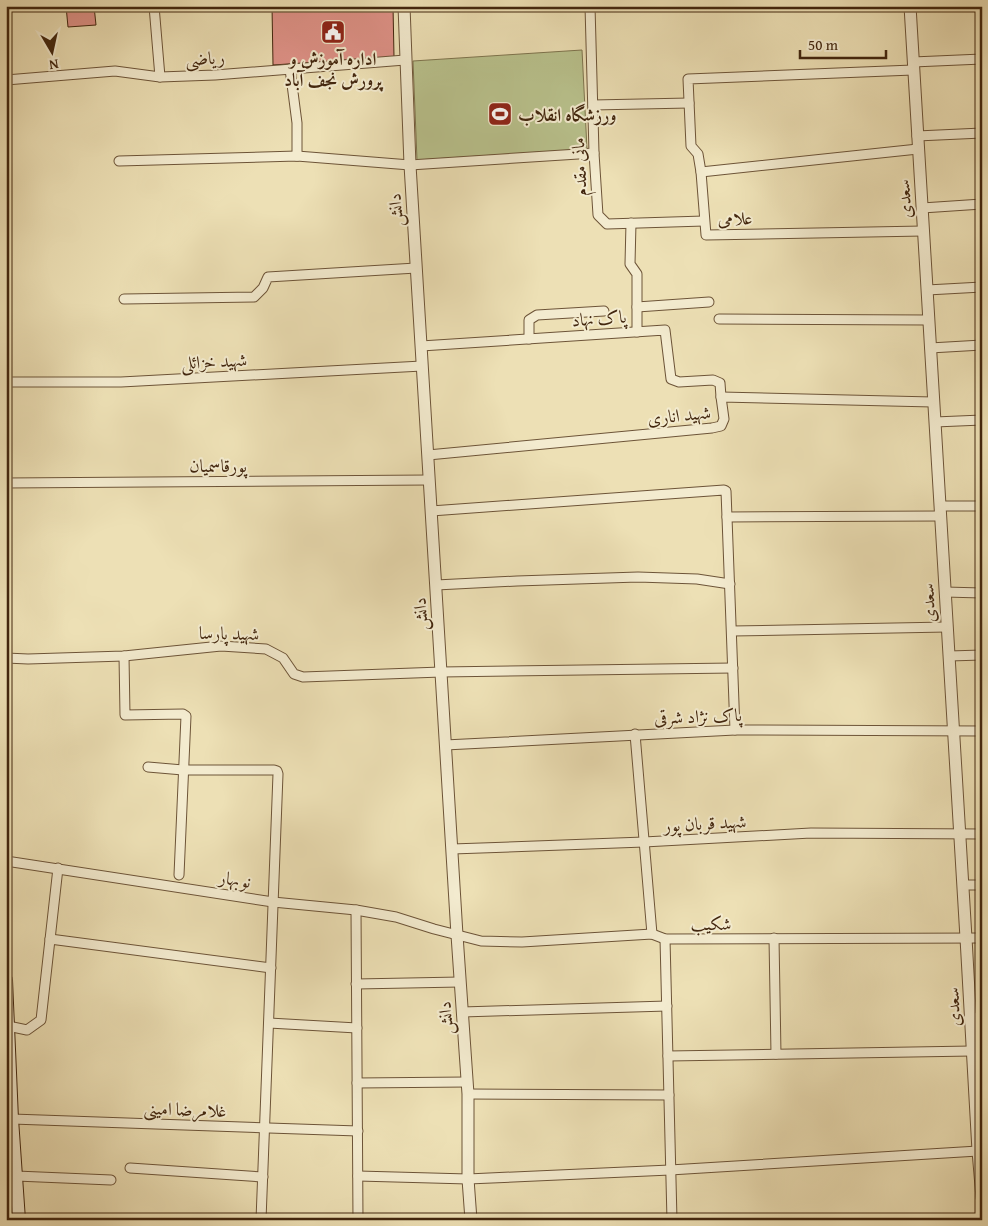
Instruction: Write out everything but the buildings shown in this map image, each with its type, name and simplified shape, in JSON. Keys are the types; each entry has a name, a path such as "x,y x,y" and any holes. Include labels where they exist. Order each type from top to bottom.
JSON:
{"main road":[{"path":"6,980 12,1120 19,1220"}],"street":[{"path":"154,6 160,77"},
{"name":"دانش","path":"404,6 416,268 468,1094 468,1178 471,1220"},
{"name":"مانی مقدم","path":"590,6 594,153 598,216 607,224 704,221"},
{"name":"سعدی","path":"910,6 966,938 976,1017 972,1051 982,1198"},
{"path":"913,66 982,59"},
{"name":"ریاضی","path":"6,80 115,71 160,77 405,60"},
{"name":"علامی","path":"913,66 688,79 691,146 698,154 706,235 923,231"},
{"path":"290,69 297,123 297,156"},
{"path":"593,106 689,103"},
{"path":"917,136 982,133"},
{"path":"701,172 918,149"},
{"path":"119,161 297,156 410,165 594,153"},
{"path":"922,208 982,204"},
{"path":"631,223 630,264 637,274 637,332"},
{"path":"124,299 254,297 264,288 268,276 416,268"},
{"path":"927,290 982,287"},
{"path":"637,307 710,302"},
{"path":"529,339 529,320 537,315 604,311"},
{"path":"719,319 928,320"},
{"name":"پاک نهاد","path":"421,346 665,330 671,379 679,382 713,380 720,383 721,397"},
{"path":"930,348 982,344"},
{"name":"شهید خزائلی","path":"6,382 122,382 422,366"},
{"name":"شهید اناری","path":"428,455 712,428 721,426 724,419 721,397 933,402"},
{"path":"935,422 982,420"},
{"name":"پورقاسمیان","path":"6,483 429,480"},
{"path":"431,511 726,491 735,730"},
{"path":"727,517 940,511 982,506"},
{"path":"436,586 517,580 638,577 697,579 730,584"},
{"path":"945,592 982,593"},
{"path":"732,631 947,627"},
{"name":"شهید پارسا","path":"6,658 124,656 221,646 266,649 283,658 294,674 303,677 441,672 733,668"},
{"path":"949,656 982,654"},
{"path":"124,656 125,715 185,714 179,875"},
{"name":"پاک نژاد شرقی","path":"445,745 735,730 982,731"},
{"path":"636,734 652,934"},
{"path":"148,767 183,770 277,771 261,1220"},
{"name":"شهید قربان پور","path":"452,849 644,842 811,833 982,834"},
{"name":"نوبهار","path":"6,861 273,902 356,910 396,917 457,935"},
{"path":"8,1026 27,1030 41,1020 58,868"},
{"path":"963,886 982,885"},
{"path":"356,910 358,1220"},
{"name":"شکیب","path":"457,935 481,941 522,942 652,934 665,939 982,938"},
{"path":"774,938 776,1054"},
{"path":"50,939 271,968"},
{"path":"665,939 672,1220"},
{"path":"356,984 460,982"},
{"path":"462,1012 667,1006"},
{"path":"269,1023 357,1028"},
{"path":"668,1056 972,1051"},
{"path":"357,1083 467,1082"},
{"path":"468,1094 669,1095"},
{"name":"غلامرضا امینی","path":"12,1120 358,1131"},
{"path":"358,1176 468,1178 670,1170 978,1151"},
{"path":"130,1168 263,1177"},
{"path":"16,1176 111,1180"}],"green space":[{"name":"ورزشگاه انقلاب","path":"582,50 587,149 417,160 413,61"}],"place":[{"name":"اداره آموزش و پرورش نجف آباد","path":"333,32"},
{"name":"ورزشگاه انقلاب","path":"500,114"}]}
